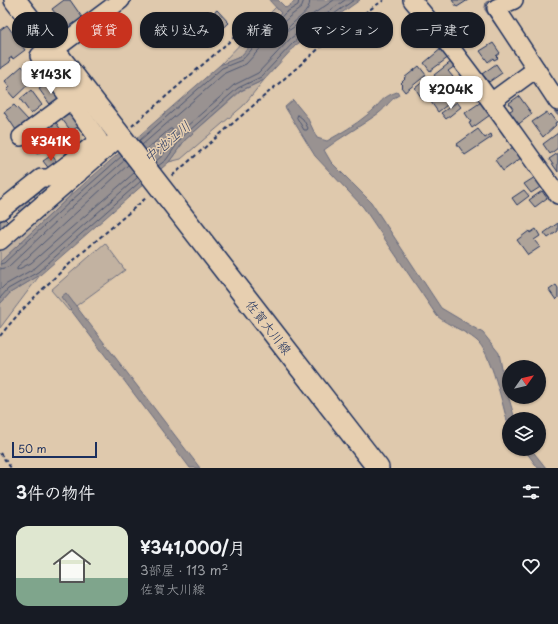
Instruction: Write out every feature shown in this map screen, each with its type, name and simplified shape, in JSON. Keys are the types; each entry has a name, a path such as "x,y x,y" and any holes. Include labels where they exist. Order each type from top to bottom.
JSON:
{"main road":[{"path":"15,0 24,12"},
{"path":"52,48 121,136"},
{"name":"佐賀大川線","path":"121,136 378,468"}],"street":[{"path":"68,37 121,0"},
{"path":"412,0 437,28 492,101 558,195"},
{"path":"514,0 496,8 532,72 558,102"},
{"path":"0,241 72,170 99,140 39,56 52,48"},
{"path":"492,101 532,72"},
{"path":"21,137 71,100"},
{"path":"0,211 41,178 49,178 72,170 121,136"}],"path":[{"path":"0,336 16,315 61,272 345,26 384,0"},
{"path":"121,136 232,39"},
{"path":"0,453 11,468"}],"shaded area":[{"path":"276,7 280,12 271,12"},
{"path":"236,48 248,48 240,57 220,65"},
{"path":"264,80 243,106 181,159 169,162 185,140 241,91"},
{"path":"82,177 69,197 0,262 0,249"},
{"path":"105,243 125,270 69,311 51,290"},
{"path":"40,275 0,328 0,304 10,293"}],"water":[{"name":"中池江川","path":"269,0 278,0 286,8 297,0 360,0 343,12 296,12 296,45 264,80 240,91 185,140 169,162 40,275 10,293 0,304 0,262 69,197 220,65 240,57 248,48 288,48 288,12 280,12"},
{"path":"397,92 399,95 379,113 324,150 331,162 371,202 441,308 483,333 499,353 502,369 502,402 487,355 481,346 476,340 446,323 437,316 363,207 315,156 285,107 293,100 307,117 317,138 327,141 358,122 372,111 383,99"},
{"path":"66,293 200,468 190,468 61,297"},
{"path":"502,404 511,404 513,412 505,412"},
{"path":"529,456 537,456 546,468 538,468"}],"building":[{"path":"64,0 70,0 78,12 76,12 76,26 71,29 68,25 68,12 54,12 52,9"},
{"path":"452,0 468,0 457,7"},
{"path":"224,18 229,23 224,28"},
{"path":"7,25 12,32 12,48 24,48 25,50 13,59 12,57 9,59 10,62 0,69 0,30"},
{"path":"493,43 500,53 496,56 498,58 494,60 493,58 488,62 480,51"},
{"path":"442,48 449,57 430,71 424,63"},
{"path":"452,61 455,66 448,71 453,77 442,86 434,75"},
{"path":"496,64 502,73 489,82 482,74"},
{"path":"22,66 30,75 28,76 32,81 14,98 7,90 10,87 5,81"},
{"path":"419,66 426,75 405,92 401,87 403,85 401,83 405,79 404,78"},
{"path":"429,77 438,89 423,100 415,88"},
{"path":"466,82 471,89 464,94 459,88"},
{"path":"48,83 53,90 55,88 64,99 52,107 39,89"},
{"path":"451,87 454,92 451,93 455,99 438,112 431,102"},
{"path":"31,90 42,105 31,114 20,99"},
{"path":"519,96 532,114 516,126 507,113 513,109 509,103"},
{"path":"457,102 461,107 446,119 441,113"},
{"path":"481,102 490,115 472,128 469,123 471,122 465,113"},
{"path":"14,105 29,121 16,130 4,112"},
{"path":"71,107 81,125 71,131 59,115"},
{"path":"547,112 549,116 551,114 557,122 555,123 556,125 543,137 532,122"},
{"path":"55,121 63,133 58,137 56,134 52,137 45,128"},
{"path":"478,129 485,138 491,134 492,137 465,155 457,144"},
{"path":"38,132 48,146 37,154 27,140"},
{"path":"558,133 558,148 550,154 543,144"},
{"path":"68,134 78,147 65,153 57,142"},
{"path":"513,147 521,158 503,171 495,160"},
{"path":"558,153 558,172 549,159"},
{"path":"52,155 58,164 50,170 43,161"},
{"path":"535,177 542,186 531,193 524,184"},
{"path":"44,185 50,192 39,202 33,195"},
{"path":"524,190 529,196 517,205 512,198"},
{"path":"542,191 547,198 535,207 529,200"},
{"path":"26,197 32,205 22,214 15,207"},
{"path":"4,218 10,224 0,233 0,222"},
{"path":"558,223 558,231 548,238 544,233"},
{"path":"536,229 540,236 534,240 540,247 528,255 517,240 529,231 530,233"},
{"path":"556,285 558,288 558,298 556,300 549,290"}],"waterway":[{"path":"494,0 487,3 486,9 498,26"},
{"path":"553,107 558,114"}]}
